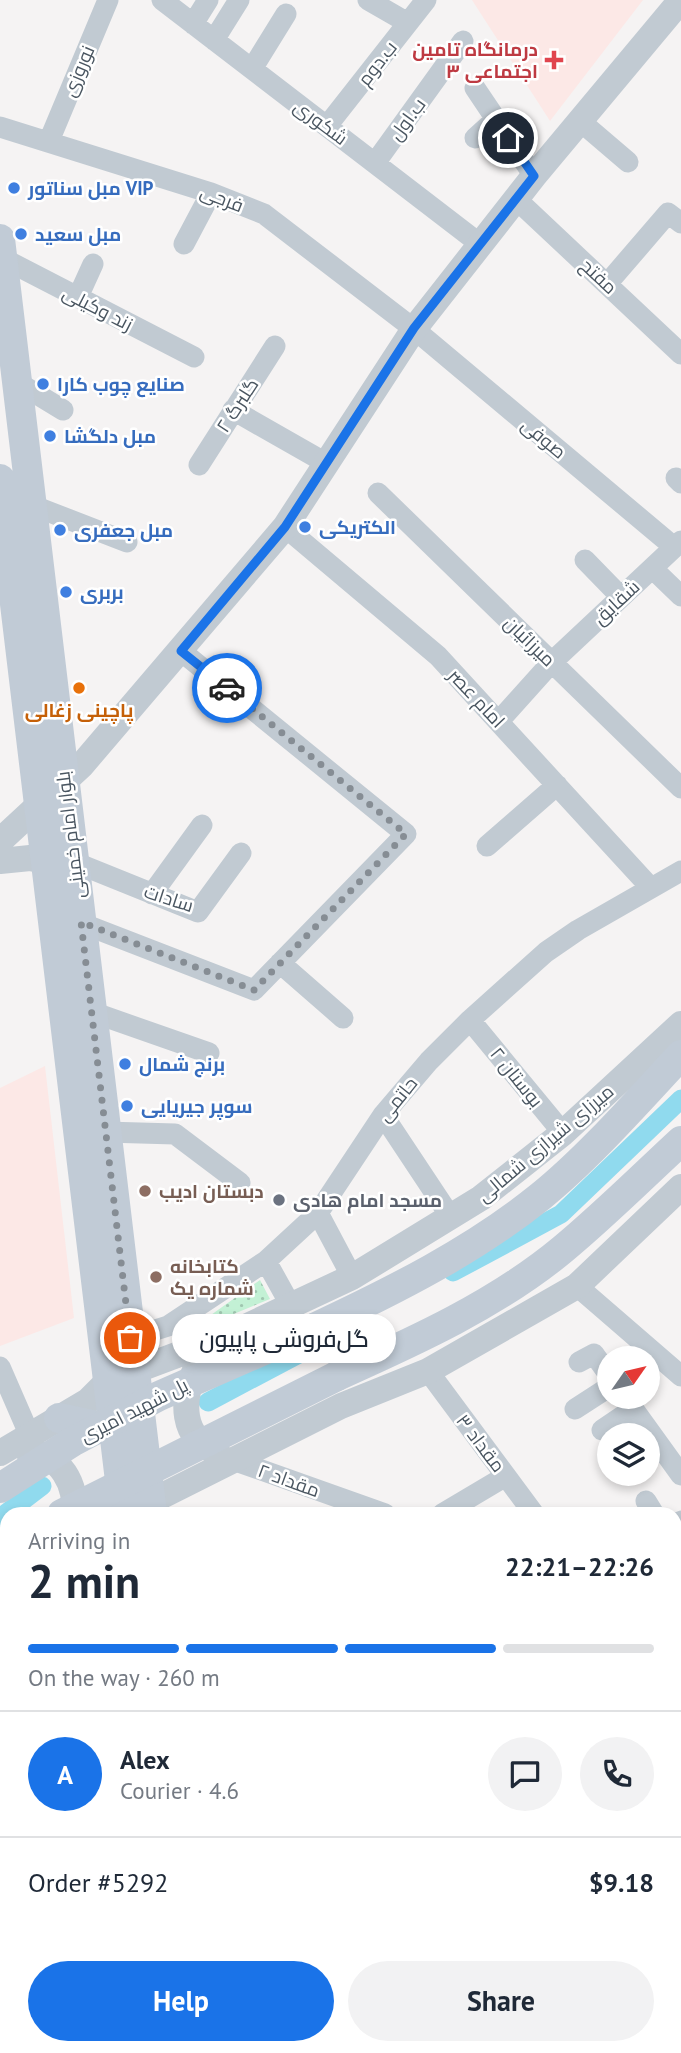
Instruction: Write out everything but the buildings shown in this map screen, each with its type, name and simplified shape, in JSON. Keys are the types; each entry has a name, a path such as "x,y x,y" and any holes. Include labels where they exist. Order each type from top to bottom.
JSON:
{"main road":[{"name":"بلوار امام خمینی","path":"1,249 64,781 59,862 106,1383 113,1432 141,1507"},
{"name":"بلوار امام خمینی","path":"1,488 38,806 81,922 145,1460 142,1507"},
{"name":"میرزای شیرازی شمالی","path":"314,1328 482,1240 543,1195 681,1055"},
{"path":"76,1507 337,1376 399,1348 496,1296 563,1250 681,1141"},
{"name":"پل شهید امیری","path":"0,1488 72,1441 159,1396 314,1328"},
{"path":"60,1418 113,1432 145,1460"}],"street":[{"name":"نوروزی","path":"49,141 108,0"},
{"name":"شکوری","path":"162,0 480,244"},
{"path":"193,24 208,0"},
{"path":"214,40 239,0"},
{"path":"368,0 408,23"},
{"name":"ب.دوم","path":"327,126 426,0"},
{"path":"0,841 64,781 181,651 285,527 414,328 534,176 681,0"},
{"path":"252,69 277,19"},
{"name":"ب.اول","path":"375,163 463,41"},
{"path":"475,89 534,176"},
{"path":"475,138 496,119"},
{"path":"580,121 628,162"},
{"name":"فرجی","path":"0,127 211,193 264,214 414,328"},
{"path":"184,244 211,193"},
{"name":"مفتح","path":"516,199 681,354"},
{"path":"607,284 668,213 681,223"},
{"name":"زند وکیلی","path":"1,249 78,297 194,357"},
{"path":"78,297 93,264"},
{"name":"صوفی","path":"414,328 678,544"},
{"name":"گلبرگ ۲","path":"198,465 275,346"},
{"path":"17,382 63,410"},
{"path":"233,410 326,463"},
{"path":"1,488 127,542"},
{"name":"میرزائیان","path":"378,493 681,788"},
{"name":"امام عصر","path":"285,527 438,656 651,888"},
{"name":"شقایق","path":"499,721 552,662 678,544"},
{"path":"585,560 621,597"},
{"path":"652,568 681,596"},
{"path":"81,922 254,990 406,834 181,651"},
{"path":"487,846 556,785"},
{"path":"152,894 202,825"},
{"name":"سادات","path":"59,862 198,912 241,853"},
{"path":"0,861 30,858 59,862"},
{"name":"حاتمی","path":"130,1338 168,1326 266,1261 318,1213 383,1115 429,1061 470,1020 546,953 578,930 681,871"},
{"path":"279,964 343,1018"},
{"path":"92,1012 209,1053"},
{"name":"بوستان ۲","path":"470,1020 563,1133"},
{"name":"میرزای شیرازی شمالی","path":"134,1371 222,1338 352,1277 450,1216 508,1179 563,1133 681,1024"},
{"path":"383,1115 450,1216"},
{"path":"105,1132 175,1135 240,1183"},
{"path":"147,1507 341,1406 428,1371 577,1286 681,1187"},
{"path":"318,1213 352,1277"},
{"path":"266,1261 291,1306"},
{"path":"577,1286 681,1376"},
{"path":"222,1338 195,1371 185,1407 188,1425 196,1439 207,1449 233,1460"},
{"path":"579,1362 594,1354 597,1358"},
{"path":"0,1367 30,1436"},
{"name":"مقداد ۳","path":"428,1371 529,1507"},
{"path":"0,1453 88,1401 106,1383"},
{"path":"575,1409 597,1395"},
{"path":"609,1423 622,1409"},
{"path":"632,1409 681,1475"},
{"path":"0,1453 35,1453 55,1463 69,1480 74,1507"},
{"name":"مقداد ۲","path":"233,1460 365,1507"},
{"path":"454,1507 506,1476"}],"shaded area":[{"name":"درمانگاه تامین اجتماعی ۳","path":"472,0 643,0 550,121"},
{"path":"45,1066 74,1318 0,1346 0,1088"}],"green space":[{"path":"260,1280 270,1299 183,1335"}],"waterway":[{"path":"453,1272 561,1214 681,1099"},
{"path":"208,1402 361,1321"},
{"path":"14,1507 42,1486"}],"way so far":[{"path":"130,1338 81,922 254,990 406,834 227,688"}],"place":[{"name":"درمانگاه تامین اجتماعی ۳","path":"554,60"},
{"name":"مبل سناتور VIP","path":"14,188"},
{"name":"مبل سعید","path":"21,234"},
{"name":"صنایع چوب کارا","path":"43,384"},
{"name":"مبل دلگشا","path":"50,436"},
{"name":"الکتریکی","path":"305,527"},
{"name":"مبل جعفری","path":"60,530"},
{"name":"بربری","path":"66,592"},
{"name":"پاچینی زغالی","path":"79,688"},
{"name":"برنج شمال","path":"125,1064"},
{"name":"سوپر جیریایی","path":"127,1106"},
{"name":"دبستان ادیب","path":"145,1191"},
{"name":"مسجد امام هادی","path":"279,1200"},
{"name":"کتابخانه شماره یک","path":"156,1277"},
{"name":"گل‌فروشی پاپیون","path":"130,1338"}],"route":[{"path":"227,688 181,651 285,527 414,328 534,176 508,138"}]}
